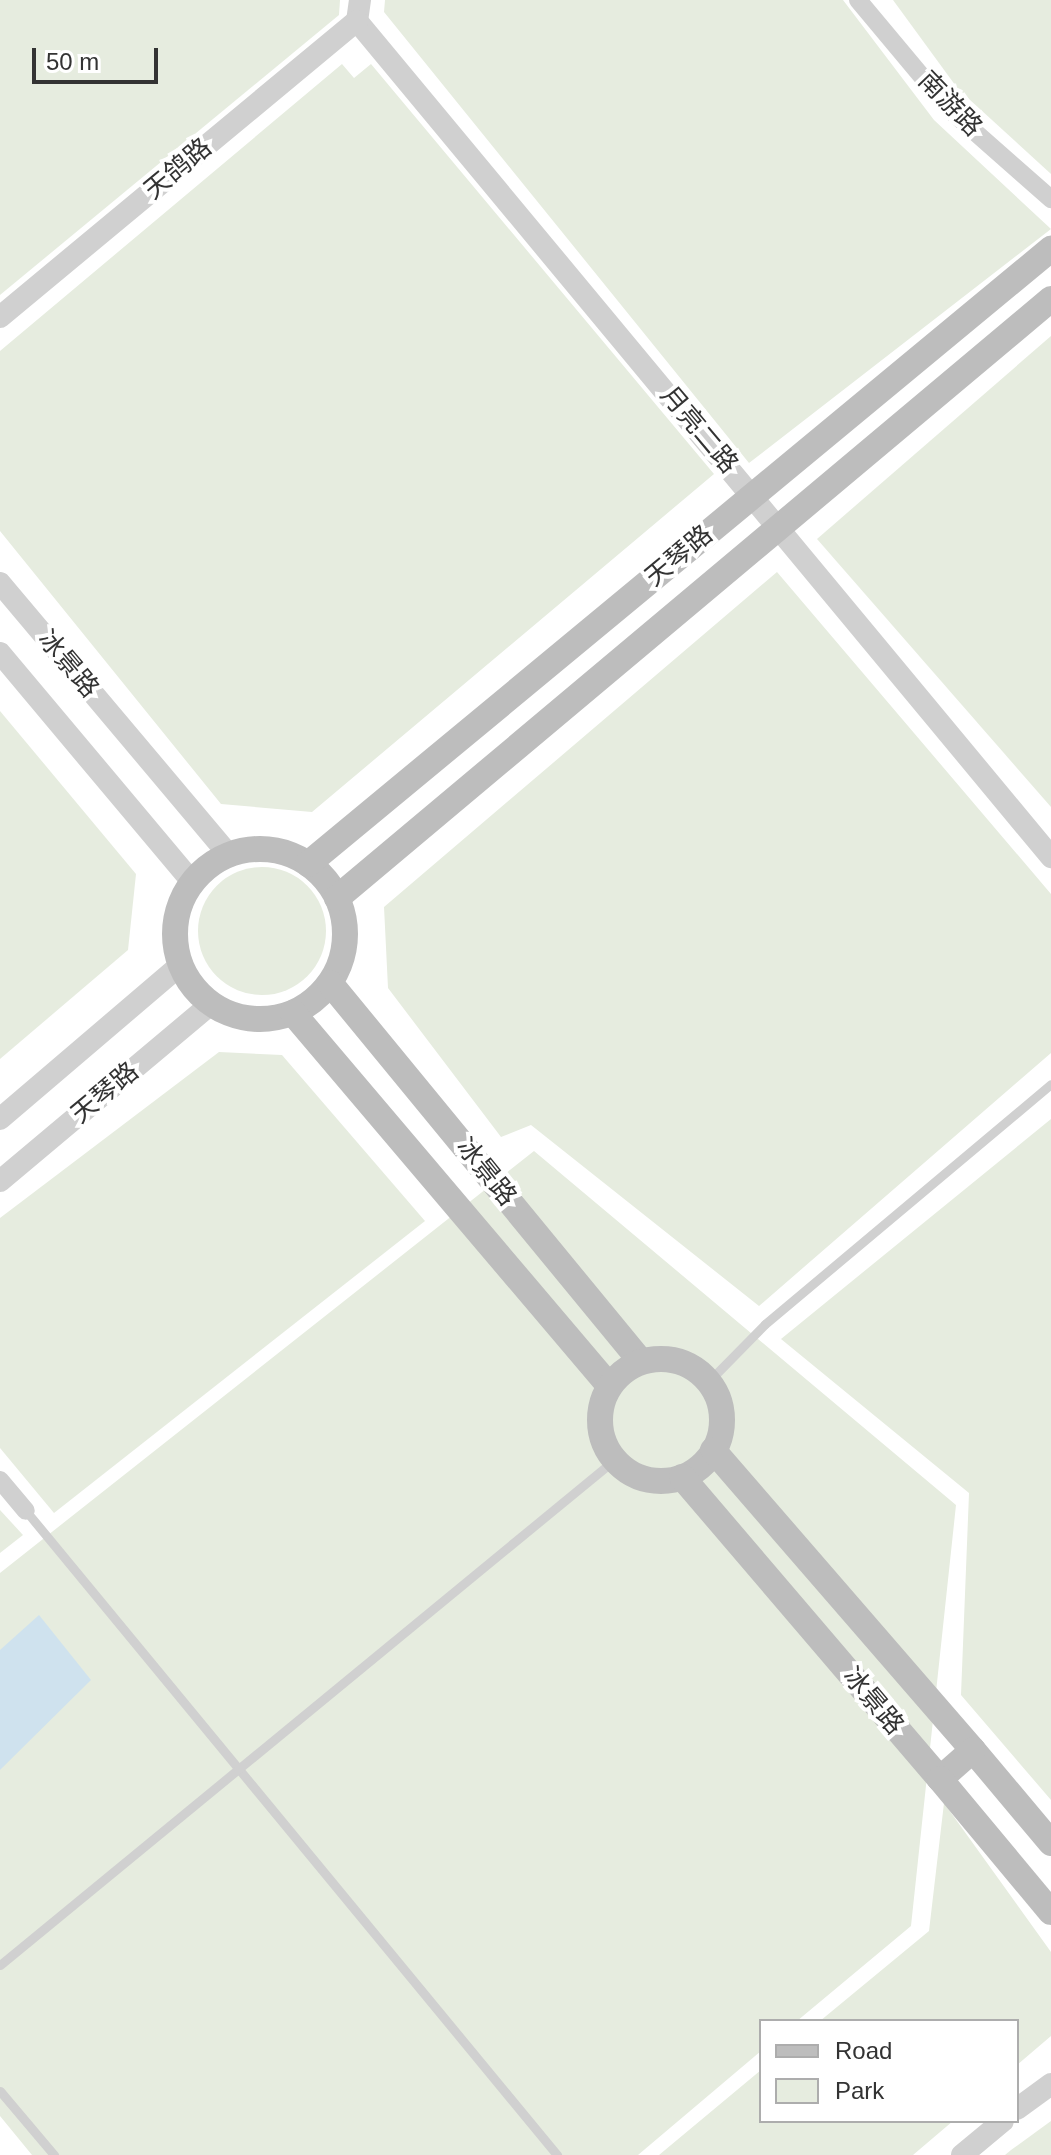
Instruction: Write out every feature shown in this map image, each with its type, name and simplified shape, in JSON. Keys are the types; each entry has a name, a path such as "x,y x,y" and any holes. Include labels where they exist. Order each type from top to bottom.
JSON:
{"main road":[{"name":"天琴路","path":"308,864 1051,249"},
{"name":"天琴路","path":"337,898 1051,299"},
{"path":"283,852 308,864 337,898 345,926 330,983 293,1013 265,1020 211,1004 180,965 175,937 192,882 229,855 283,852"},
{"name":"冰景路","path":"330,983 641,1361"},
{"name":"冰景路","path":"293,1013 609,1386"},
{"path":"641,1361 680,1361 710,1380 723,1423 713,1450 682,1477 653,1481 613,1461 600,1426 609,1386 641,1361"},
{"name":"冰景路","path":"713,1450 1051,1843"},
{"name":"冰景路","path":"682,1477 1051,1912"},
{"path":"940,1779 973,1750"}],"street":[{"name":"南游路","path":"858,0 950,110 1051,199"},
{"name":"天鸽路","path":"0,317 358,11"},
{"name":"月亮二路","path":"358,11 1051,857"},
{"name":"冰景路","path":"0,583 229,855"},
{"name":"冰景路","path":"0,653 192,882"},
{"name":"天琴路","path":"0,1119 180,965"},
{"name":"天琴路","path":"0,1181 211,1004"},
{"path":"0,1480 26,1511"},
{"path":"1019,2107 1043,2089 1051,2071"},
{"path":"962,2155 1001,2123"}],"lane":[{"path":"710,1380 765,1324 1051,1084"},
{"path":"0,1965 239,1764 613,1461"},
{"path":"26,1511 239,1764 557,2155"},
{"path":"0,2091 54,2155"}],"green space":[{"path":"0,0 340,0 339,15 0,295"},
{"path":"385,0 843,0 934,120 1051,229 749,463 384,12"},
{"path":"893,0 1051,0 1051,174 958,89"},
{"path":"342,64 354,78 371,64 714,474 312,812 221,804 0,531 0,351"},
{"path":"1051,336 1051,807 817,539"},
{"path":"777,572 1051,894 1051,1053 759,1306 531,1125 501,1137 388,988 384,907"},
{"path":"0,711 136,874 128,950 0,1059"},
{"path":"262,867 286,872 307,886 321,907 326,931 321,955 307,976 286,990 262,995 238,990 217,976 203,955 198,931 203,907 217,886 238,872"},
{"path":"219,1052 282,1055 425,1221 54,1513 0,1448 0,1218"},
{"path":"1051,1119 1051,1800 961,1695 969,1493 781,1339"},
{"path":"534,1151 956,1505 911,1926 799,2019 759,2019 759,2053 638,2155 32,2155 0,2116 0,1573"},
{"path":"0,1510 23,1535 0,1553"},
{"path":"944,1803 1051,1952 1051,2036 1019,2063 1019,2019 822,2019 929,1931"},
{"path":"759,2072 759,2123 951,2123 913,2155 659,2155"},
{"path":"1051,2121 1051,2155 1005,2155 1011,2150"}],"water":[{"path":"39,1615 91,1680 0,1770 0,1650"}]}
